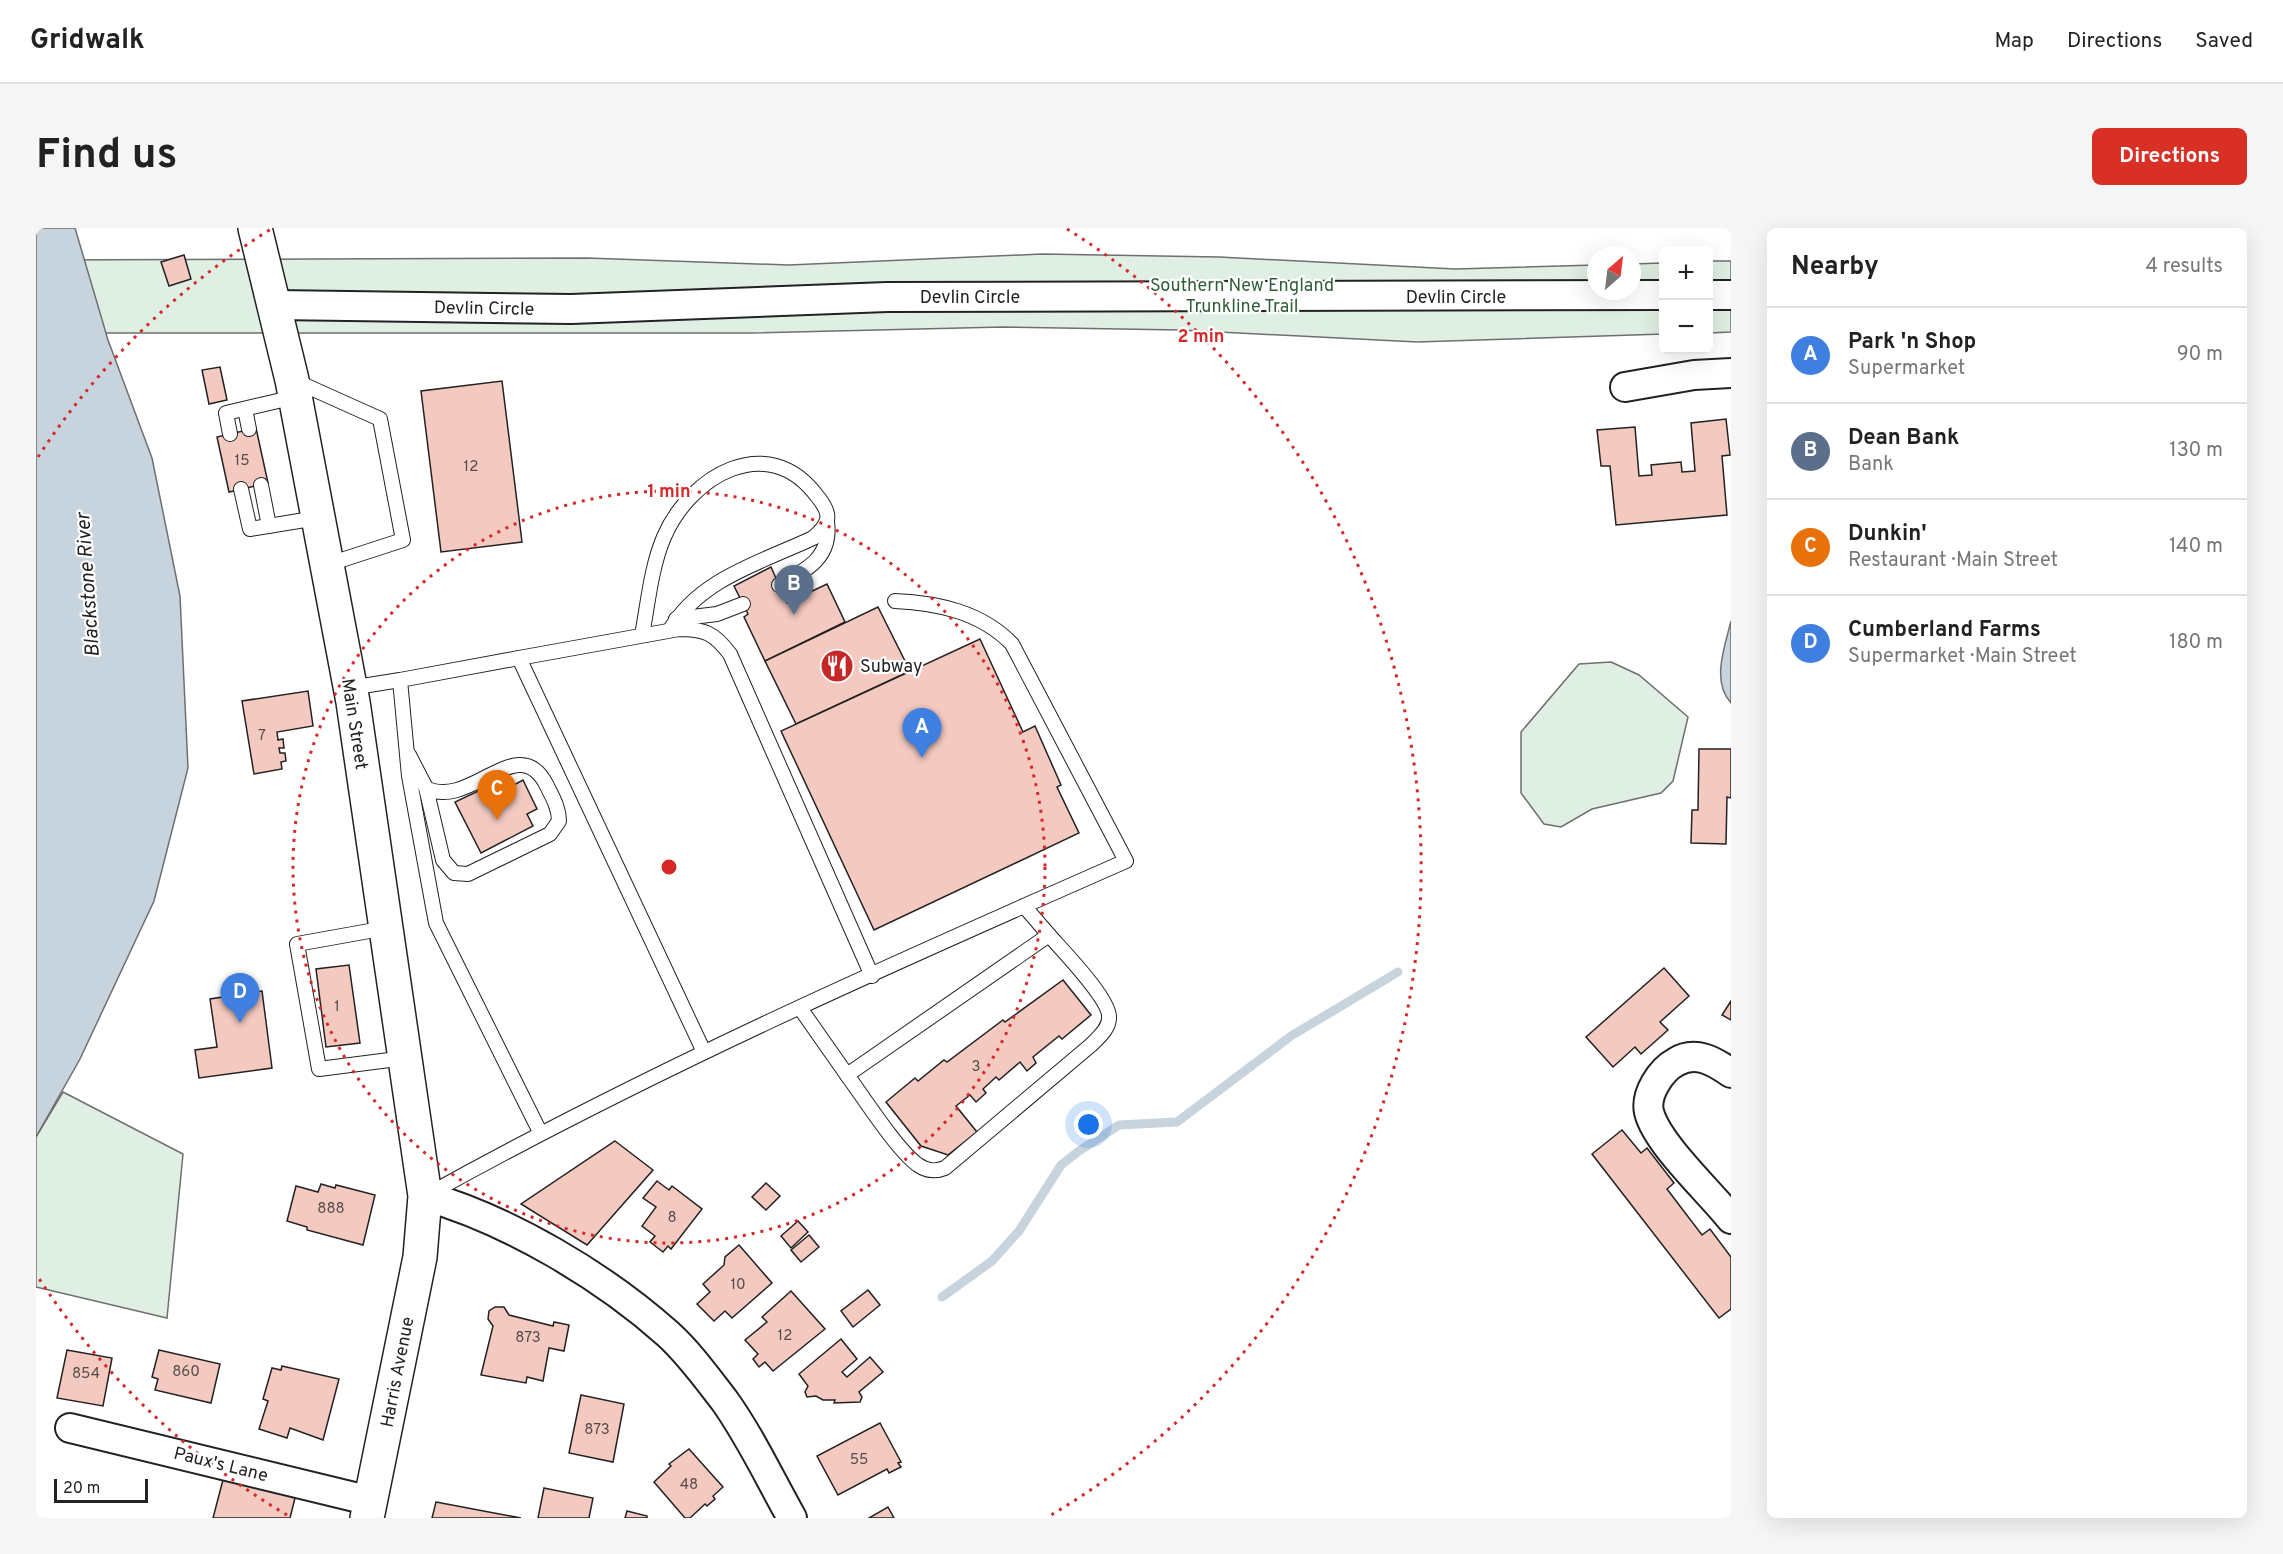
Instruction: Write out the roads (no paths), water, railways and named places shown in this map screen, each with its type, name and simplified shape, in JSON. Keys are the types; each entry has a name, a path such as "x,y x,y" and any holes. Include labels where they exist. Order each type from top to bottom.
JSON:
{"main road":[{"name":"Main Street","path":"255,228 276,305 294,388 350,688 405,1058 425,1210"},
{"name":"Harris Avenue","path":"369,1510 418,1269 425,1210"}],"street":[{"name":"Devlin Circle","path":"276,305 571,309 887,297 1659,295"},
{"path":"1713,295 1731,295"},
{"path":"1625,387 1694,375 1731,373"},
{"path":"1731,1073 1712,1061 1696,1056 1678,1060 1666,1068 1656,1084 1650,1097 1649,1112 1659,1131 1680,1160 1731,1219"},
{"path":"425,1210 449,1203 524,1238 603,1284 669,1335 726,1403 792,1518"},
{"name":"Paux's Lane","path":"70,1428 369,1510"}],"lane":[{"path":"230,434 226,413 245,409 294,388 380,419 403,540 326,565"},
{"path":"245,409 249,429"},
{"path":"642,635 664,538 688,501 719,474 739,464 757,462 794,474 822,501 827,514 827,543 823,554 809,569 779,585"},
{"path":"261,485 269,526"},
{"path":"241,489 250,530 317,518"},
{"path":"673,624 700,593 813,538 827,522"},
{"path":"425,1210 540,1132 704,1052 1126,861 1012,644 1000,632 962,612 932,604 895,601"},
{"path":"350,688 642,635 673,624 717,614 743,604"},
{"path":"673,624 700,629 712,635 730,654 872,976"},
{"path":"519,658 704,1052"},
{"path":"400,680 406,748 421,852 436,922 484,1014 540,1132"},
{"path":"406,748 426,788 443,860 449,869 460,875 479,870 550,834 559,821 556,805 542,775 528,765 510,766 458,792 439,793 426,788"},
{"path":"800,1008 847,1075 909,1156 931,1170 945,1168 1091,1045 1109,1023 1110,1016 1100,997 1024,906"},
{"path":"386,928 297,944 319,1069 405,1058"},
{"path":"847,1075 1049,935"}],"water":[{"name":"Blackstone River","path":"36,228 75,228 108,340 152,458 180,596 188,768 154,901 80,1059 36,1137"},
{"path":"1731,621 1731,703 1722,684 1721,663"}],"waterway":[{"path":"942,1297 992,1261 1019,1231 1061,1165 1079,1151 1119,1125 1177,1122 1291,1036 1398,972"}],"place":[{"name":"Dean Bank","path":"794,615"},
{"name":"Subway","path":"837,666"},
{"name":"Park 'n Shop","path":"922,758"},
{"name":"Dunkin'","path":"497,820"},
{"name":"Cumberland Farms","path":"240,1023"}],"park label":[{"name":"Southern New England Trunkline Trail","path":"1242,295"}]}
